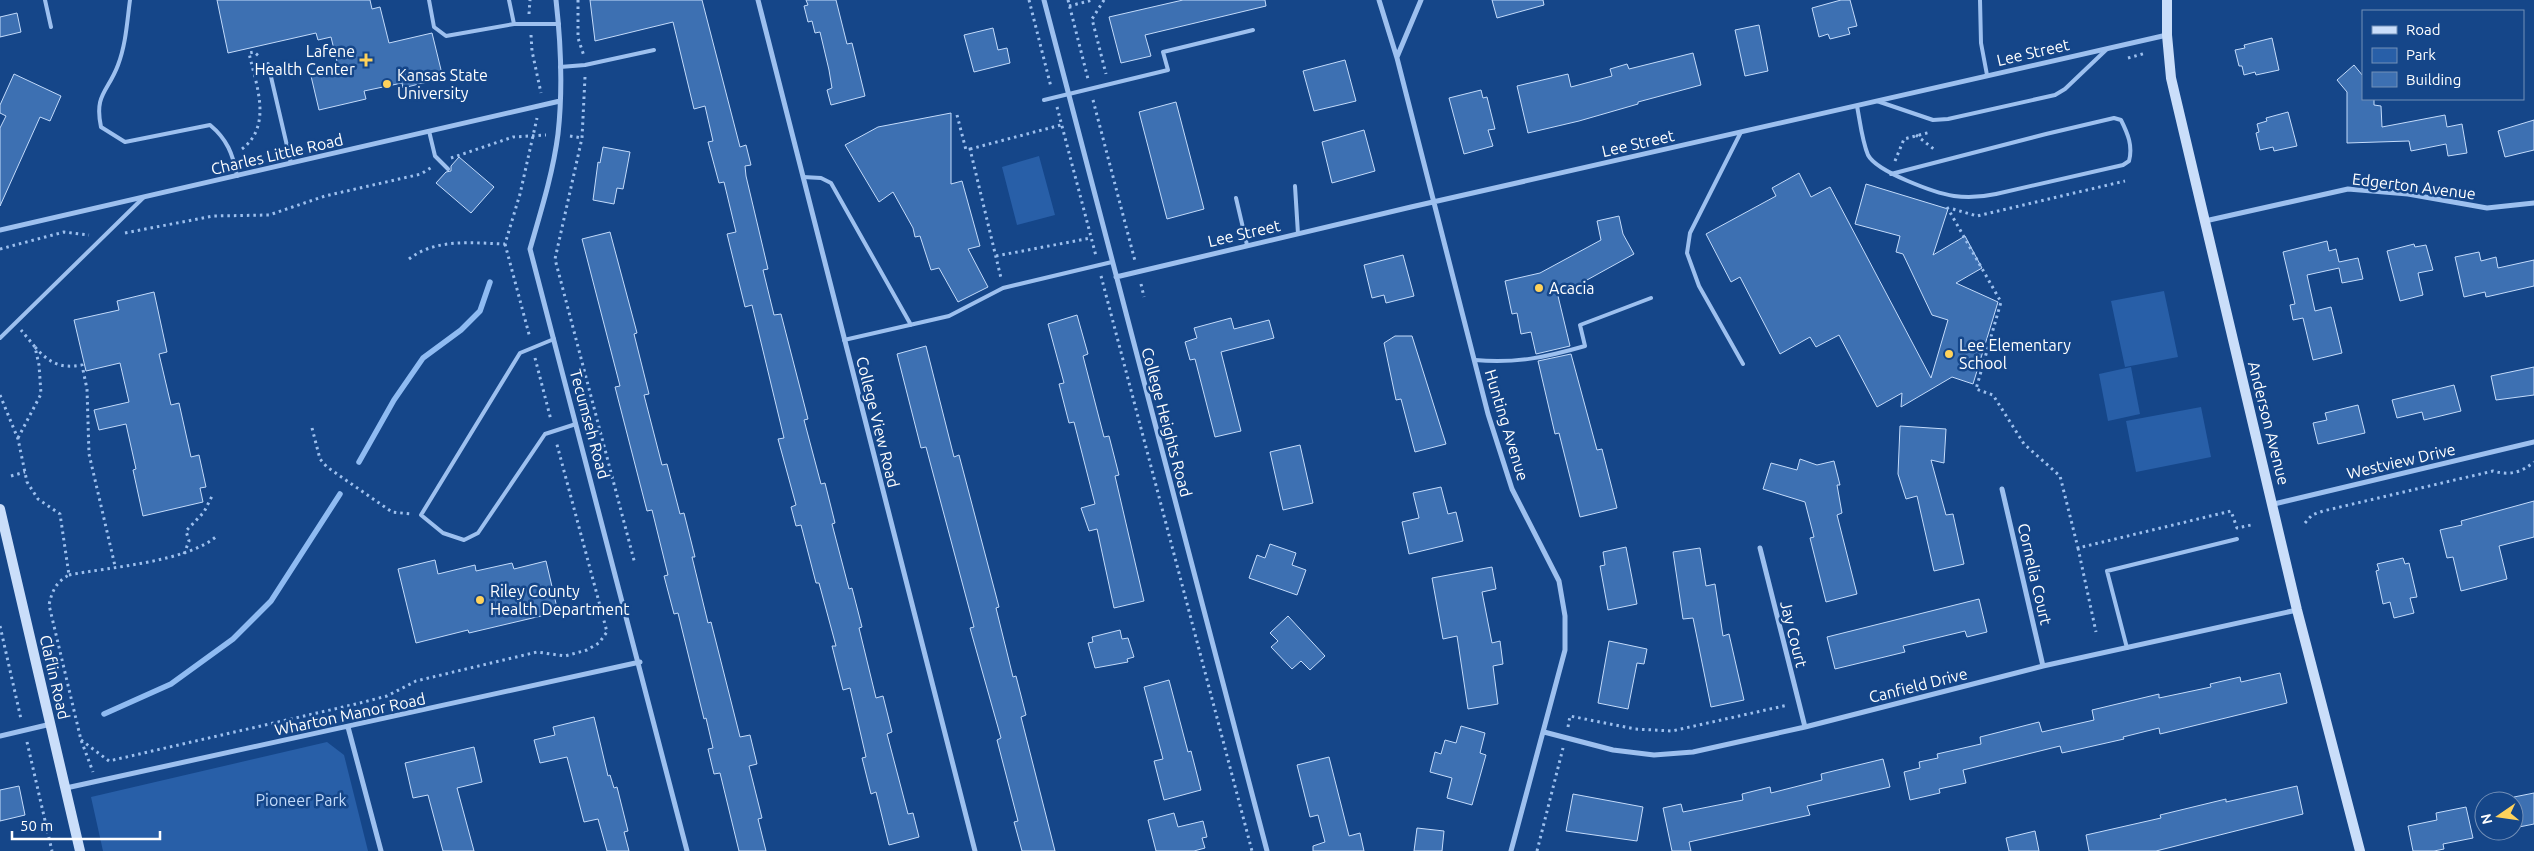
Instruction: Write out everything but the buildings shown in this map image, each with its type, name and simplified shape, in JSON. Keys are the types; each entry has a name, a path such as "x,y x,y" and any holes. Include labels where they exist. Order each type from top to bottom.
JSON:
{"main road":[{"name":"Anderson Avenue","path":"2167,0 2167,35 2171,78 2204,221 2274,504 2297,610 2359,851"},
{"name":"Claflin Road","path":"0,509 80,851"}],"street":[{"name":"Tecumseh Road","path":"556,0 559,24 560,67 558,134 548,185 530,249 640,662 687,851"},
{"name":"College View Road","path":"758,0 975,851"},
{"name":"College Heights Road","path":"1044,0 1267,851"},
{"name":"Hunting Avenue","path":"1379,0 1397,58 1488,414 1512,489 1559,581 1566,616 1565,650 1511,851"},
{"path":"1397,58 1421,0"},
{"name":"Lee Street","path":"1116,277 1434,202 2167,35"},
{"name":"Charles Little Road","path":"0,230 560,101"},
{"name":"Edgerton Avenue","path":"2204,221 2348,189 2408,194 2487,208 2534,204"},
{"name":"Westview Drive","path":"2274,504 2534,442"},
{"name":"Cornelia Court","path":"2002,489 2043,666"},
{"name":"Jay Court","path":"1760,548 1805,727"},
{"name":"Canfield Drive","path":"1544,732 1613,750 1654,755 1693,752 1805,727 2043,666 2297,610"},
{"name":"Wharton Manor Road","path":"66,788 640,662"},
{"path":"0,736 51,724"},
{"path":"348,727 381,851"}],"lane":[{"path":"45,0 51,26"},
{"path":"130,0 118,67 100,97 102,127 125,142 210,125 224,136 233,155 237,176"},
{"path":"429,0 434,27 446,36 514,24 559,24"},
{"path":"509,0 514,24"},
{"path":"1980,0 1981,43 1987,75"},
{"path":"1044,100 1168,70 1163,52 1253,30"},
{"path":"1877,101 1933,120 1948,119 2055,95 2065,89 2108,48"},
{"path":"560,67 585,65 654,50"},
{"path":"268,64 291,163"},
{"path":"1857,106 1868,155 1891,174 1953,196 1976,198 2123,165 2129,162 2132,151 2130,140 2121,120 2114,118 1891,174"},
{"path":"429,132 435,156 448,169"},
{"path":"1741,132 1690,233 1687,252 1699,286 1743,364"},
{"path":"803,177 821,178 831,182 910,325"},
{"path":"1295,186 1298,234"},
{"path":"0,338 144,197"},
{"path":"1236,198 1247,246"},
{"path":"844,340 949,316 1003,288 1112,262"},
{"path":"1475,360 1503,363 1528,360 1585,346 1580,325 1652,298"},
{"path":"554,339 520,353 421,515 443,533 464,540 478,533 544,434 576,424"},
{"path":"2127,648 2107,571 2237,539"}],"path":[{"path":"81,740 109,761 356,704 387,696 416,681 537,652 565,656 587,650 599,643 607,632 505,244 520,194 541,105 541,86 532,51 528,10 530,0"},
{"path":"578,0 578,38 585,65 582,138 556,259 635,564"},
{"path":"1029,0 1252,851"},
{"path":"1068,0 1138,271"},
{"path":"1069,6 1094,0"},
{"path":"1088,80 1106,75 1092,19 1104,0"},
{"path":"233,155 255,135 262,112 249,53 254,52 268,64"},
{"path":"957,115 966,150 1061,125"},
{"path":"0,249 64,232 105,237 213,216 269,215 325,196 421,174 441,161 513,138 558,134 582,138"},
{"path":"1916,135 1946,160"},
{"path":"970,149 1003,288"},
{"path":"2096,632 2060,476 2024,444 1993,395 1976,389 2001,302 1947,207 1977,216 2125,181"},
{"path":"996,256 1091,238"},
{"path":"409,259 420,250 438,245 505,244"},
{"path":"15,323 35,347 53,364 70,367 82,366 87,389 89,454 115,566"},
{"path":"18,439 41,394 40,365 35,347"},
{"path":"0,395 18,439 27,482 38,499 60,514 69,575"},
{"path":"312,428 320,459 335,474 392,512 421,515"},
{"path":"2304,523 2312,514 2323,511 2493,471 2505,474 2527,470 2534,462"},
{"path":"11,476 25,472"},
{"path":"183,554 189,541 186,531 204,512 212,496"},
{"path":"2078,548 2231,511 2237,528 2251,525"},
{"path":"97,782 81,740 49,605 51,592 60,580 69,575 183,554 203,547 218,535"}],"green space":[{"path":"1039,156 1055,215 1017,225 1002,167"},
{"path":"2164,291 2178,357 2125,367 2111,301"},
{"path":"2131,367 2140,414 2108,421 2099,374"},
{"path":"2201,407 2211,457 2136,472 2126,421"},
{"name":"Pioneer Park","path":"327,742 344,755 368,851 103,851 91,797"}],"waterway":[{"path":"359,462 394,400 423,358 461,330 480,311 490,282"},
{"path":"104,714 171,684 233,639 271,601 340,494"}],"place":[{"name":"Lafene Health Center","path":"366,60"},
{"name":"Kansas State University","path":"387,84"},
{"name":"Acacia","path":"1539,288"},
{"name":"Lee Elementary School","path":"1949,354"},
{"name":"Riley County Health Department","path":"480,600"}]}
